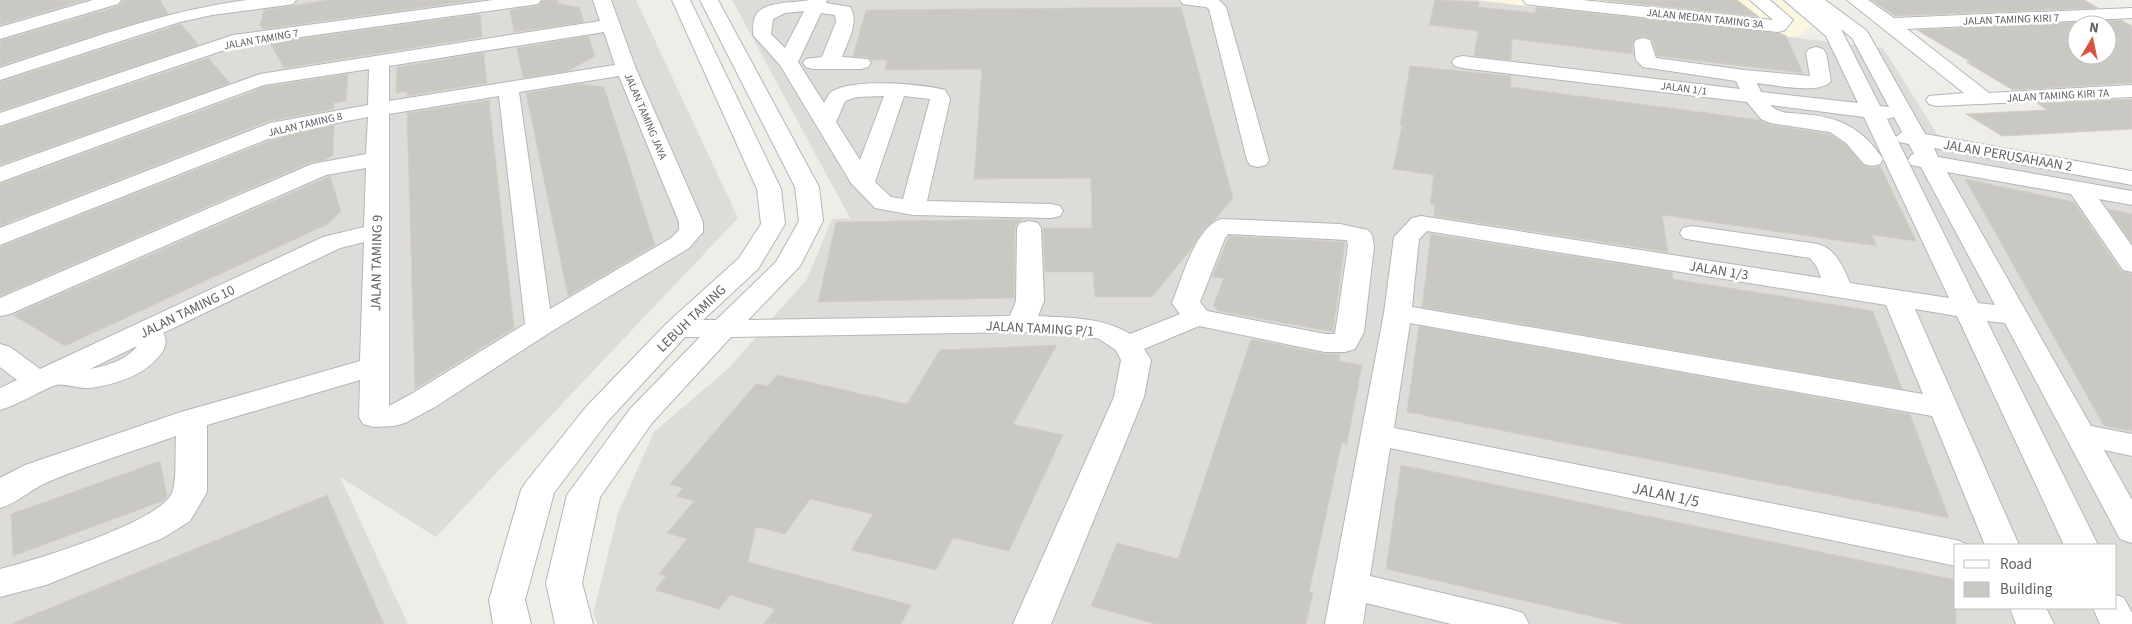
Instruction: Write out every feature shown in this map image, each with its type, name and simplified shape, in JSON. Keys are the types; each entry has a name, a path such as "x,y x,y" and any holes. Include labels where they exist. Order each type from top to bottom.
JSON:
{"street":[{"path":"0,33 112,0"},
{"path":"0,74 175,18 208,5 287,0"},
{"name":"JALAN TAMING 7","path":"0,120 246,60 532,0"},
{"name":"JALAN TAMING JAYA","path":"539,327 680,243 691,232 690,222 626,69 602,0"},
{"path":"1189,0 1211,2 1217,7 1258,160"},
{"name":"JALAN MEDAN TAMING 3A","path":"1532,0 1588,3 1778,26 1784,20 1759,0"},
{"path":"1793,0 1828,26 1835,34 1880,140 1968,310 2081,544"},
{"path":"1814,0 1860,35 1931,161 2132,530"},
{"path":"1856,0 1890,24 1984,99"},
{"path":"2113,0 2132,10"},
{"name":"LEBUH TAMING","path":"574,624 564,583 584,495 641,416 724,328 787,266 811,221 807,187 694,1"},
{"name":"LEBUH TAMING","path":"512,624 507,600 538,490 597,414 677,329 749,263 773,224 769,189 694,1"},
{"path":"788,62 817,3"},
{"path":"830,63 845,22 844,11 817,3 774,9 764,16 762,35 788,62 863,183 883,204 913,208 1051,211"},
{"path":"208,5 246,60"},
{"path":"1990,5 2014,18"},
{"name":"JALAN TAMING KIRI 7","path":"1890,24 2132,14"},
{"path":"0,175 246,60 379,61 610,25"},
{"path":"1643,44 1646,60 1650,63 1744,76 1816,83 1821,81 1816,53"},
{"name":"JALAN TAMING 9","path":"379,61 374,418 394,416 424,400 539,327"},
{"path":"788,62 861,63"},
{"name":"JALAN 1/1","path":"1462,62 1753,97 1880,140 1905,115"},
{"name":"JALAN TAMING 8","path":"0,237 278,128 379,109 626,69"},
{"path":"1744,76 1753,97 1762,110 1779,120 1832,125 1848,133 1880,140 1931,161 2132,198"},
{"path":"508,88 539,327"},
{"path":"806,91 896,90 924,91 938,94 940,99 913,208"},
{"path":"863,183 896,90"},
{"name":"JALAN TAMING KIRI 7A","path":"1936,100 2132,91"},
{"path":"826,121 837,98 847,92"},
{"name":"JALAN PERUSAHAAN 2","path":"1880,140 1918,139 2132,178"},
{"path":"0,308 320,169 378,159"},
{"path":"2079,188 2132,264"},
{"name":"JALAN 1/3","path":"1398,313 1407,237 1421,223 2016,317"},
{"path":"1032,624 1129,397 1136,360 1128,345 1196,317 1218,323 1325,343 1345,343 1350,332 1361,246 1359,236 1340,231 1222,226 1213,235 1186,303 1196,317"},
{"path":"1021,324 1030,301 1029,228"},
{"name":"JALAN TAMING 10","path":"48,377 80,379 115,373 141,359 148,352 153,344 152,337 143,332 332,242 377,232"},
{"path":"1692,233 1818,252 1829,265 1839,289"},
{"path":"1897,298 2002,544"},
{"path":"1344,624 1398,313 1944,408"},
{"name":"JALAN TAMING P/1","path":"677,329 1021,324 1082,327 1108,332 1128,345"},
{"path":"0,353 48,377"},
{"path":"0,496 7,489 37,473 192,419 375,366"},
{"path":"0,400 48,377"},
{"path":"0,583 33,575 151,529 178,512 190,492 192,419"},
{"name":"JALAN 1/5","path":"1377,435 1954,553"},
{"path":"2080,435 2132,445"},
{"path":"1351,586 1510,624"},
{"path":"2028,609 2035,624"},
{"path":"2112,609 2119,624"}],"shaded area":[{"path":"0,0 636,0 738,218 436,537 340,477 408,624 0,624"},
{"path":"732,0 1475,0 1883,48 1937,134 1960,142 2132,174 2132,624 598,624 593,614 618,513 654,432 729,368 807,279 832,219 850,218"},
{"path":"1475,0 1781,0 1813,25 1796,37"}],"building":[{"path":"0,0 86,0 0,25"},
{"path":"123,0 160,0 168,14 0,66 0,41 119,6"},
{"path":"328,0 478,0 263,29 260,24 264,10"},
{"path":"543,0 558,0 558,4 579,7 584,22 514,32 510,10 538,6"},
{"path":"1435,0 1479,2 1478,7 1535,13 1536,7 1780,33 1786,36 1803,73 1657,56 1652,39 1644,36 1634,39 1632,44 1633,54 1512,39 1511,60 1474,56 1478,31 1429,25"},
{"path":"1600,0 1737,0 1759,17"},
{"path":"1871,0 2084,0 2098,8 1895,16"},
{"path":"1181,7 1233,198 1215,220 1203,230 1192,248 1152,297 1095,297 1093,272 1045,272 1043,228 1092,228 1091,178 974,179 982,69 885,70 887,60 871,60 868,57 853,56 866,10"},
{"path":"480,14 482,37 284,68 270,43"},
{"path":"2117,20 2121,20 2132,26 2132,83 2013,90 1966,62 1971,62 1917,30 2067,23 2067,65 2117,65"},
{"path":"181,24 199,45 0,111 0,82"},
{"path":"588,36 595,56 568,71 523,78 517,48"},
{"path":"484,53 487,83 407,96 407,91 396,93 397,67"},
{"path":"208,58 230,83 0,165 0,128"},
{"path":"1410,66 1511,76 1511,87 1760,120 1770,125 1829,134 1845,144 1863,165 1872,168 1880,166 1916,241 1872,235 1877,246 1662,215 1668,252 1434,216 1435,205 1430,204 1434,175 1393,169 1402,126 1400,125"},
{"path":"348,74 346,101 334,103 334,109 269,121 0,226 0,184 242,97 264,87"},
{"path":"580,84 604,87 655,245 568,296 526,93"},
{"path":"2132,99 2132,129 2002,136 1966,114 2047,110 2037,103"},
{"path":"489,100 514,328 415,389 407,113"},
{"path":"334,125 333,155 325,160 311,162 0,296 0,247 284,135"},
{"path":"330,176 341,211 328,224 65,346 13,315"},
{"path":"1965,179 2074,202 2121,271 2132,274 2132,431 2104,426"},
{"path":"2108,209 2132,214 2132,243"},
{"path":"1023,219 1018,222 1015,228 1014,298 818,302 836,222"},
{"path":"1431,234 1672,272 1673,279 1873,311 1902,389 1422,307"},
{"path":"1229,236 1345,242 1333,332 1219,311 1213,306 1224,278 1212,277"},
{"path":"1419,326 1910,414 1949,518 1407,412"},
{"path":"1251,339 1325,354 1340,354 1339,361 1362,365 1347,444 1342,442 1309,592 1313,593 1306,624 1156,624 1091,606 1117,543 1178,559"},
{"path":"1057,345 1013,424 1063,435 1009,551 953,538 936,570 851,550 873,514 810,499 785,534 756,527 748,562 911,605 901,624 764,624 775,609 730,595 719,609 655,590 666,576 659,574 687,539 667,533 694,501 676,496 683,488 670,484 756,384 768,386 777,375 907,404 940,350"},
{"path":"160,461 167,496 163,501 13,556 11,514"},
{"path":"1401,465 1954,580 1956,624 1625,624 1386,569"},
{"path":"327,495 384,624 13,624 13,623"}]}
